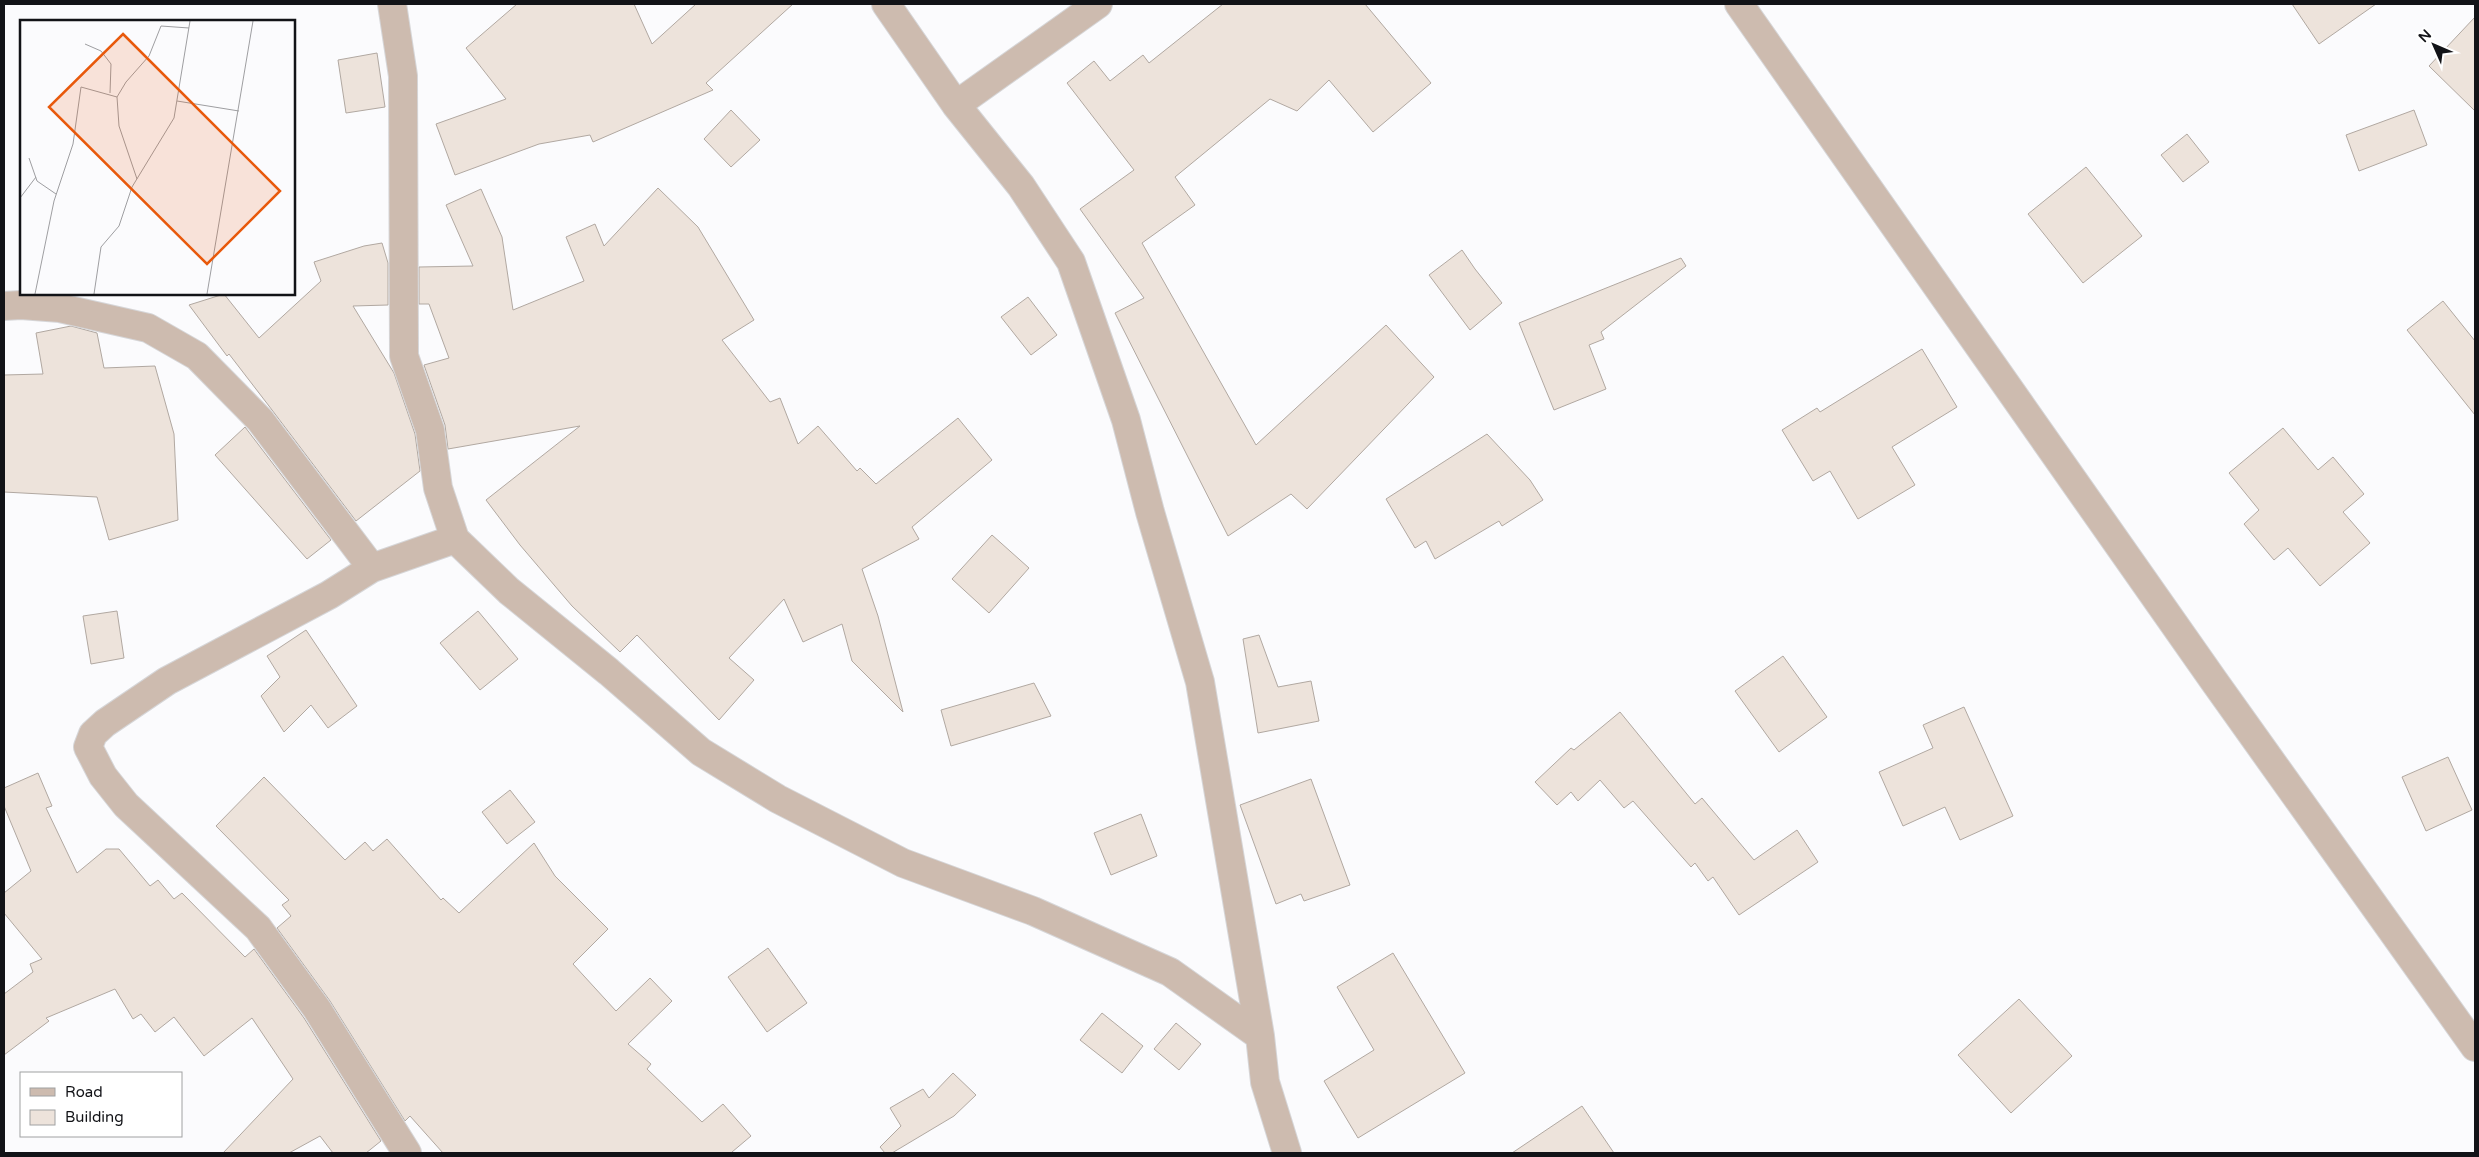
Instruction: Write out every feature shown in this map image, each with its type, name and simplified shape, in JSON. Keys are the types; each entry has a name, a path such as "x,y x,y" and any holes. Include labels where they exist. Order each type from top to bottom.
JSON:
{"street":[{"path":"392,4 403,76 404,356 430,430 438,488 455,539 509,591 610,672 701,752 778,799 903,863 1033,911 1170,972 1260,1036"},
{"path":"886,4 956,105 1022,186 1071,262 1126,420 1150,512 1200,682 1260,1036 1265,1082 1287,1153"},
{"path":"956,105 1098,4"},
{"path":"1739,4 2203,665 2475,1046"},
{"path":"4,306 21,305 60,308 148,328 197,356 260,420 372,568"},
{"path":"407,1153 317,1009 258,928 126,805 103,776 88,746 93,734 105,723 166,681 329,595 372,568 455,539"}],"building":[{"path":"517,4 634,4 652,44 696,4 793,4 706,83 713,90 593,142 590,135 539,144 455,175 436,124 506,99 466,48"},
{"path":"1223,4 1365,4 1431,83 1373,132 1329,80 1297,111 1270,99 1175,177 1195,205 1142,243 1256,445 1386,325 1434,377 1307,509 1291,494 1228,536 1115,313 1144,298 1080,209 1134,170 1067,83 1094,61 1110,81 1143,55 1149,63"},
{"path":"2292,4 2376,4 2319,44"},
{"path":"2475,17 2475,111 2429,66"},
{"path":"377,53 385,107 346,113 338,60"},
{"path":"731,110 760,140 731,167 704,139"},
{"path":"2414,110 2427,145 2359,171 2346,135"},
{"path":"2187,134 2209,162 2183,182 2161,155"},
{"path":"2086,167 2142,236 2083,283 2028,214"},
{"path":"658,188 698,227 754,320 722,340 770,402 780,398 798,444 818,426 857,471 860,468 876,484 958,418 992,460 912,527 919,539 862,569 878,616 903,712 852,661 842,624 803,642 784,599 729,658 754,680 719,720 637,635 620,652 572,606 520,545 486,500 580,426 448,449 445,425 424,365 449,358 429,304 419,304 419,267 473,266 446,205 481,189 502,237 513,310 584,281 566,237 595,224 604,246"},
{"path":"382,243 388,263 388,305 353,306 394,373 415,434 420,471 356,521 229,354 227,356 189,305 225,295 259,338 321,281 314,262 364,246"},
{"path":"1462,250 1502,303 1470,330 1429,275"},
{"path":"1681,258 1686,266 1601,332 1604,339 1589,345 1606,389 1554,410 1519,323"},
{"path":"1028,297 1057,335 1031,355 1001,317"},
{"path":"2443,301 2475,341 2475,415 2407,330"},
{"path":"71,326 97,333 104,368 155,366 174,434 178,520 109,540 97,497 4,492 4,375 43,374 36,333"},
{"path":"1922,349 1957,407 1892,447 1915,485 1858,519 1830,471 1813,481 1782,430 1817,408 1820,412"},
{"path":"245,427 331,540 307,559 215,455"},
{"path":"2283,428 2318,470 2333,457 2364,494 2343,512 2370,543 2320,586 2288,548 2274,560 2244,524 2259,510 2229,473"},
{"path":"1487,434 1530,480 1543,500 1502,526 1499,521 1435,559 1426,541 1415,548 1386,499"},
{"path":"992,535 1029,568 989,613 952,579"},
{"path":"117,611 124,658 91,664 83,616"},
{"path":"478,611 518,659 480,690 440,643"},
{"path":"306,630 357,706 328,728 311,705 284,732 261,696 280,677 267,656"},
{"path":"1259,635 1278,687 1311,681 1319,721 1258,733 1243,639"},
{"path":"1783,656 1827,717 1779,752 1735,691"},
{"path":"1034,683 1051,716 951,746 941,710"},
{"path":"1964,707 2013,816 1960,840 1945,807 1903,826 1879,772 1933,748 1923,725"},
{"path":"1620,712 1695,804 1702,798 1754,860 1797,830 1818,862 1739,915 1713,877 1708,881 1695,863 1691,867 1633,801 1624,808 1600,780 1578,801 1571,792 1557,805 1535,782 1571,748 1574,750"},
{"path":"2448,757 2472,810 2426,831 2402,777"},
{"path":"38,773 52,806 46,808 77,873 106,849 119,849 150,886 158,880 174,899 182,893 245,957 254,949 304,1018 381,1141 366,1153 333,1153 320,1136 289,1153 223,1153 293,1079 252,1018 204,1056 174,1017 155,1032 141,1014 133,1019 115,989 46,1018 49,1021 4,1055 4,994 33,972 30,964 42,959 4,913 4,893 31,871 4,806 4,788"},
{"path":"264,777 345,860 365,842 373,851 387,839 441,900 443,898 459,913 534,843 555,876 608,929 573,964 616,1011 650,978 672,1001 628,1044 651,1064 647,1069 702,1122 723,1104 751,1136 732,1152 734,1153 443,1153 410,1116 405,1121 330,1001 277,928 291,916 282,905 289,900 216,826"},
{"path":"1311,779 1350,885 1304,901 1301,894 1276,904 1240,805"},
{"path":"510,790 535,822 507,844 482,812"},
{"path":"1141,814 1157,856 1111,875 1094,833"},
{"path":"768,948 807,1003 767,1032 728,977"},
{"path":"1393,953 1465,1073 1358,1138 1324,1081 1374,1050 1337,987"},
{"path":"2019,999 2072,1056 2011,1113 1958,1055"},
{"path":"1102,1013 1143,1046 1122,1073 1080,1040"},
{"path":"1176,1023 1201,1044 1179,1070 1154,1049"},
{"path":"953,1073 976,1095 954,1116 892,1153 885,1153 880,1147 901,1126 890,1108 923,1089 929,1098"},
{"path":"1582,1106 1614,1153 1512,1153"}]}
